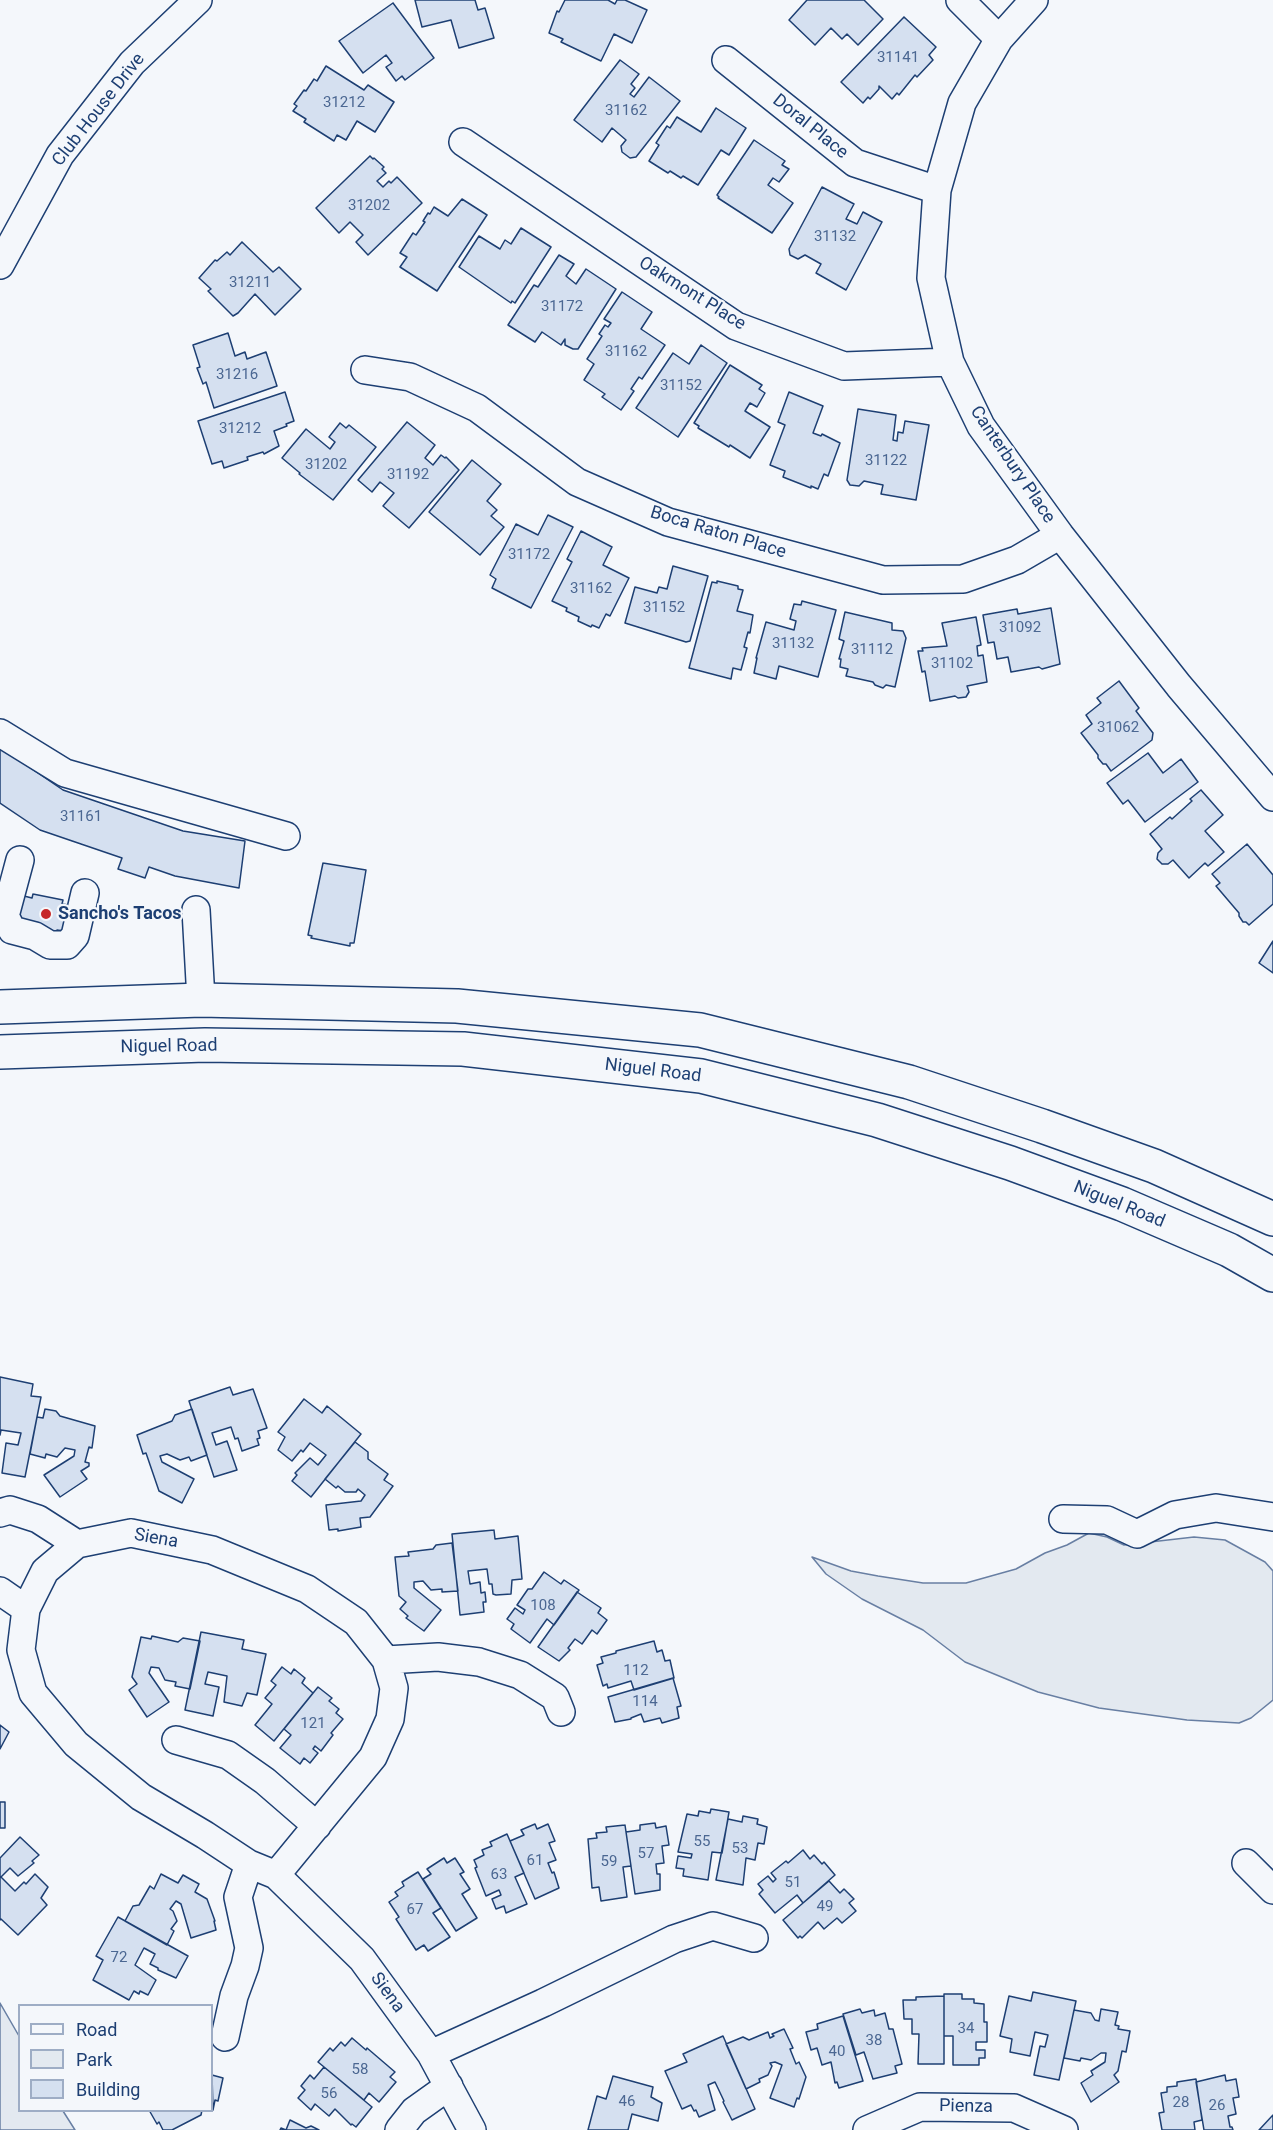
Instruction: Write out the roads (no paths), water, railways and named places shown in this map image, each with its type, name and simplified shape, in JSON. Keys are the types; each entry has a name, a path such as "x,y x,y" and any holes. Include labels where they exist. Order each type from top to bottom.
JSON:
{"main road":[{"path":"201,1000 205,1045"},
{"path":"0,1007 201,1000 457,1006 700,1030 909,1082 1042,1126 1154,1166 1273,1220"},
{"name":"Niguel Road","path":"0,1052 205,1045 463,1049 701,1076 877,1120 1010,1163 1122,1204 1229,1250 1273,1275"}],"street":[{"name":"Club House Drive","path":"0,265 60,155 132,63 198,0"},
{"path":"960,0 999,39"},
{"name":"Canterbury Place","path":"1024,3 999,39 962,103 937,190 931,278 950,362 981,426 1060,535 1179,686 1273,797"},
{"name":"Doral Place","path":"726,60 855,164 937,190"},
{"name":"Oakmont Place","path":"464,142 736,326 844,366 950,362"},
{"name":"Boca Raton Place","path":"365,370 410,377 477,408 577,482 668,522 883,580 963,579 1017,560 1060,535"},
{"path":"0,733 65,773 286,836"},
{"path":"20,860 5,916 12,930 35,936 50,945 66,945 75,936 85,893"},
{"path":"196,910 201,1000"},
{"path":"1064,1519 1107,1520 1137,1534 1175,1515 1216,1508 1273,1517"},
{"path":"0,1513 10,1510 38,1519 77,1544"},
{"name":"Siena","path":"276,1875 373,1757 390,1719 394,1688 386,1660 356,1622 308,1589 212,1550 131,1533 77,1544 45,1571 26,1609 21,1650 33,1694 76,1744 141,1797 206,1835 249,1864 276,1875 362,1959 431,2054 472,2130"},
{"path":"0,1591 26,1609"},
{"path":"386,1660 438,1658 479,1662 520,1675 555,1697 561,1712"},
{"path":"176,1740 228,1755 265,1781 317,1826"},
{"path":"1246,1863 1273,1890"},
{"path":"225,2037 234,1996 246,1966 249,1948 238,1897 249,1864"},
{"path":"431,2054 543,2003 674,1939 713,1926 754,1938"},
{"path":"410,2125 414,2111 449,2086"},
{"name":"Pienza","path":"867,2130 920,2107 1014,2108 1064,2130"}],"place":[{"name":"Sancho's Tacos","path":"46,914"}]}
